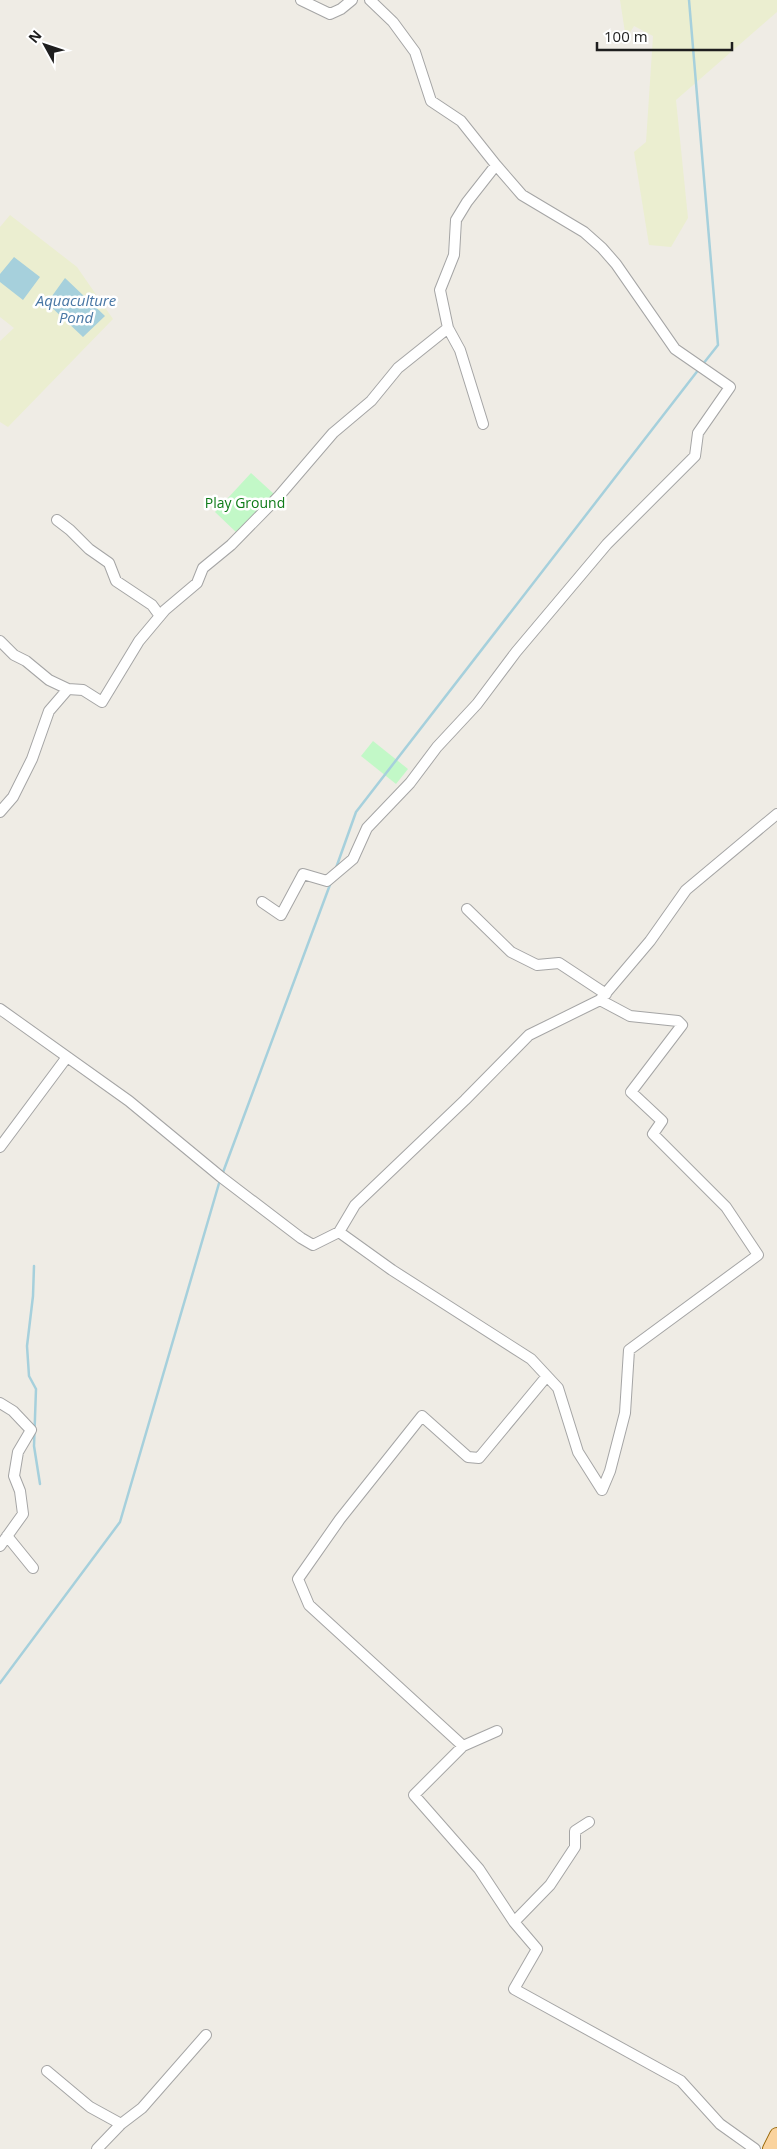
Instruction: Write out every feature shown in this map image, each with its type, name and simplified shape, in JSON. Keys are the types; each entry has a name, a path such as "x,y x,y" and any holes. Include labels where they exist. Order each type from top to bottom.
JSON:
{"main road":[{"path":"770,2149 777,2135"}],"street":[{"path":"301,0 330,14 342,9 352,0"},
{"path":"262,902 281,915 303,874 327,881 353,859 367,828 410,783 437,747 477,704 516,652 607,544 695,456 698,433 730,387 675,349 616,264 602,248 584,232 522,195 461,121 431,101 415,52 393,22 370,0"},
{"path":"483,424 460,350 448,328 440,290 454,255 456,220 467,202 496,165"},
{"path":"0,641 14,655 26,661 49,680 68,689 83,690 102,702 139,641 160,616 197,583 203,568 231,545 279,496 333,433 371,401 398,368 448,328"},
{"path":"57,520 89,549 109,563 116,581 152,605 160,616"},
{"path":"0,812 13,797 32,759 49,711 68,689"},
{"path":"0,1009 129,1101 221,1177 301,1238 313,1245 339,1232 355,1205 465,1100 529,1035 603,997 650,941 686,890 777,814"},
{"path":"339,1232 392,1270 531,1359 558,1388 578,1452 602,1490 610,1470 624,1413 629,1350 758,1255 726,1207 654,1134 662,1121 631,1092 682,1025 678,1021 630,1016 559,963 537,965 511,952 467,909"},
{"path":"0,1148 68,1057"},
{"path":"463,1746 309,1605 298,1579 340,1519 422,1416 468,1457 479,1458 547,1376"},
{"path":"0,1403 13,1411 31,1430 18,1452 14,1476 20,1491 23,1514 0,1546"},
{"path":"7,1536 33,1568"},
{"path":"497,1731 463,1746 414,1794 479,1869 514,1922 537,1949 514,1989 681,2081 720,2124 755,2149"},
{"path":"514,1922 550,1885 575,1847 575,1831 589,1822"},
{"path":"97,2149 121,2124 142,2108 206,2035"},
{"path":"46,2071 90,2107 121,2124"}],"green space":[{"path":"620,0 777,0 777,12 676,100 688,218 671,247 649,245 634,152 646,142 653,36 634,26 626,39"},
{"path":"10,215 77,267 113,319 8,427 0,422 0,341 14,328 0,317 0,227"},
{"name":"Play Ground","path":"251,473 274,494 238,534 215,512"},
{"path":"373,741 408,769 396,784 361,756"}],"water":[{"path":"14,257 40,277 23,300 0,282 0,274"},
{"name":"Aquaculture Pond","path":"65,278 105,316 83,337 47,303"}],"waterway":[{"path":"689,0 718,345 703,364"},
{"path":"336,868 356,812 699,369"},
{"path":"222,1175 331,882"},
{"path":"0,1683 120,1522 220,1180"},
{"path":"34,1266 33,1296 27,1346 29,1376 36,1389 34,1446 40,1484"}]}
